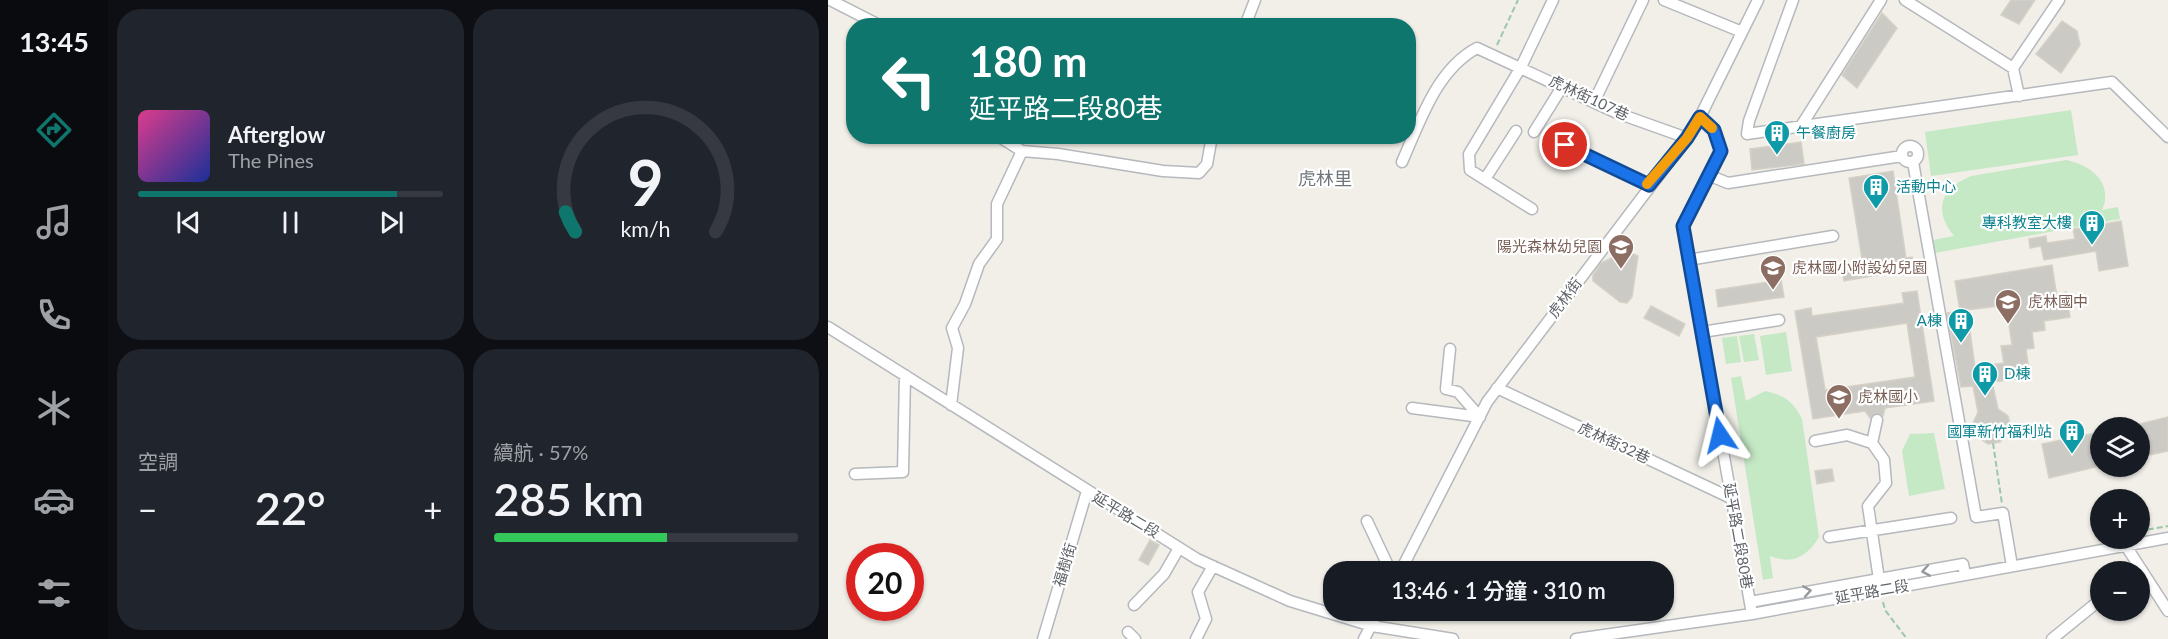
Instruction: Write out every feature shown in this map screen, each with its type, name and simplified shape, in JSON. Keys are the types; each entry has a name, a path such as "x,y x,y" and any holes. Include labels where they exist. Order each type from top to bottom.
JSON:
{"street":[{"path":"830,0 865,18"},
{"path":"1248,18 1255,0"},
{"path":"1532,208 1470,170 1469,154 1521,67 1553,0"},
{"path":"1594,102 1643,0"},
{"path":"1664,0 1742,32"},
{"name":"虎林街","path":"1406,561 1497,388 1649,185 1687,138 1700,117 1758,0"},
{"path":"1793,0 1749,121 1747,134 2112,82 2168,137"},
{"path":"1801,126 1881,0"},
{"path":"1905,0 2013,68 2019,96"},
{"path":"2013,68 2059,0"},
{"name":"虎林街107巷","path":"1416,132 1436,89 1462,56 1477,48 1493,53 1617,113 1687,138"},
{"path":"1534,132 1562,87"},
{"name":"延平路二段80巷","path":"1700,117 1714,130 1721,151 1683,226 1752,614"},
{"path":"1485,179 1516,131"},
{"path":"1011,144 1022,151 1058,154 1163,171 1199,173 1207,164 1211,144"},
{"name":"虎林街107巷","path":"1402,162 1410,144"},
{"path":"1565,145 1649,185"},
{"path":"951,405 958,348 952,328 965,304 979,264 997,238 997,204 1022,151"},
{"path":"1708,175 1728,183 1902,156 1906,161 1912,162 1976,518 2003,513 2012,566"},
{"path":"1688,260 1833,236"},
{"path":"1702,332 1779,320"},
{"name":"延平路二段","path":"831,333 904,375 1179,548 1213,566 1290,601 1371,626 1453,639"},
{"path":"1450,349 1446,389 1458,392 1480,417"},
{"path":"855,474 903,472 904,375"},
{"name":"虎林街32巷","path":"1497,388 1731,498"},
{"path":"1412,408 1480,417"},
{"path":"1872,443 1877,420"},
{"path":"1815,441 1847,435 1872,443 1884,460 1886,483 1868,506 1880,590"},
{"name":"福樹街","path":"1043,639 1087,491"},
{"path":"1829,537 1952,518"},
{"path":"1367,521 1386,561"},
{"name":"延平路二段","path":"2150,541 2168,538"},
{"path":"1134,605 1164,574 1179,548"},
{"name":"延平路二段","path":"1576,639 1752,614 2109,549"},
{"path":"1750,602 1963,564 1965,575"},
{"path":"1196,639 1206,619 1198,592 1213,566"},
{"path":"2150,586 2168,611"},
{"path":"2052,639 2090,608"},
{"path":"1364,639 1374,621"}],"path":[{"path":"1493,53 1518,0"},
{"path":"1993,443 2003,513"},
{"path":"2150,529 2168,526"},
{"path":"1880,590 1885,610 1907,639"}],"green space":[{"path":"2071,110 2078,155 1931,176 1925,132"},
{"path":"2066,160 2084,166 2098,177 2105,192 2102,210 2118,207 2120,219 1935,253 1933,240 1954,236 1943,217 1942,209 1946,194 1952,187 1971,176"},
{"path":"1786,332 1792,371 1766,375 1760,336"},
{"path":"1754,334 1759,360 1744,362 1739,336"},
{"path":"1737,336 1741,362 1726,364 1722,338"},
{"path":"1741,376 1746,401 1765,391 1772,393 1791,403 1802,419 1819,537 1809,550 1798,557 1785,560 1770,556 1773,578 1763,580 1731,378"},
{"path":"1934,433 1945,489 1909,496 1902,451 1910,434"}],"building":[{"path":"2011,0 2035,0 2019,24 2001,15"},
{"path":"1882,13 1897,28 1857,88 1842,75"},
{"path":"2062,21 2077,31 2080,45 2061,73 2036,54"},
{"name":"午餐廚房","path":"1801,142 1804,164 1752,170 1750,149"},
{"name":"活動中心","path":"1893,171 1906,258 1912,257 1914,269 1844,281 1842,268 1863,265 1849,178"},
{"name":"專科教室大樓","path":"2121,221 2128,266 2099,271 2096,251 2044,260 2041,246 2030,248 2029,239 2046,236 2047,243 2075,239 2073,229"},
{"path":"1626,251 1638,256 1632,297 1627,303 1620,302 1593,281 1593,275 1601,263"},
{"path":"2052,265 2057,297 2066,292 2070,317 2044,321 2045,330 2032,332 2034,348 2026,349 2028,364 2022,365 2023,378 1992,382 1998,409 2008,416 2010,425 2007,434 2000,442 1988,444 1975,435 1973,423 1978,412 1973,386 1961,387 1947,313 1960,311 1955,281","holes":["2006,305 2012,345 2001,346 2004,363 1975,367 1967,310"]},
{"path":"1781,280 1784,297 1718,307 1716,290"},
{"path":"1917,291 1934,401 1885,408 1883,416 1875,413 1870,418 1865,411 1813,419 1795,311 1811,308 1812,316 1904,303 1902,293","holes":["1907,323 1915,377 1825,390 1816,337"]},
{"path":"1651,306 1685,324 1679,336 1644,318"},
{"path":"2168,417 2168,451 2150,455 2150,421"},
{"name":"國軍新竹福利站","path":"2090,434 2090,468 2049,478 2042,444"},
{"path":"1832,469 1834,481 1817,484 1815,471"},
{"path":"1150,540 1159,545 1148,565 1139,560"}],"slow traffic":[{"path":"1647,184 1649,185 1687,138 1700,117 1712,128"}],"place":[{"name":"午餐廚房","path":"1777,156"},
{"name":"活動中心","path":"1876,210"},
{"name":"專科教室大樓","path":"2092,246"},
{"name":"陽光森林幼兒園","path":"1621,270"},
{"name":"虎林國小附設幼兒園","path":"1773,291"},
{"name":"虎林國中","path":"2008,325"},
{"name":"A棟","path":"1961,344"},
{"name":"D棟","path":"1985,397"},
{"name":"虎林國小","path":"1839,420"},
{"name":"國軍新竹福利站","path":"2072,455"}],"district":[{"name":"虎林里","path":"1325,179"}],"route":[{"path":"1565,145 1649,185 1687,138 1700,117 1714,130 1721,151 1683,226 1720,435"}]}
